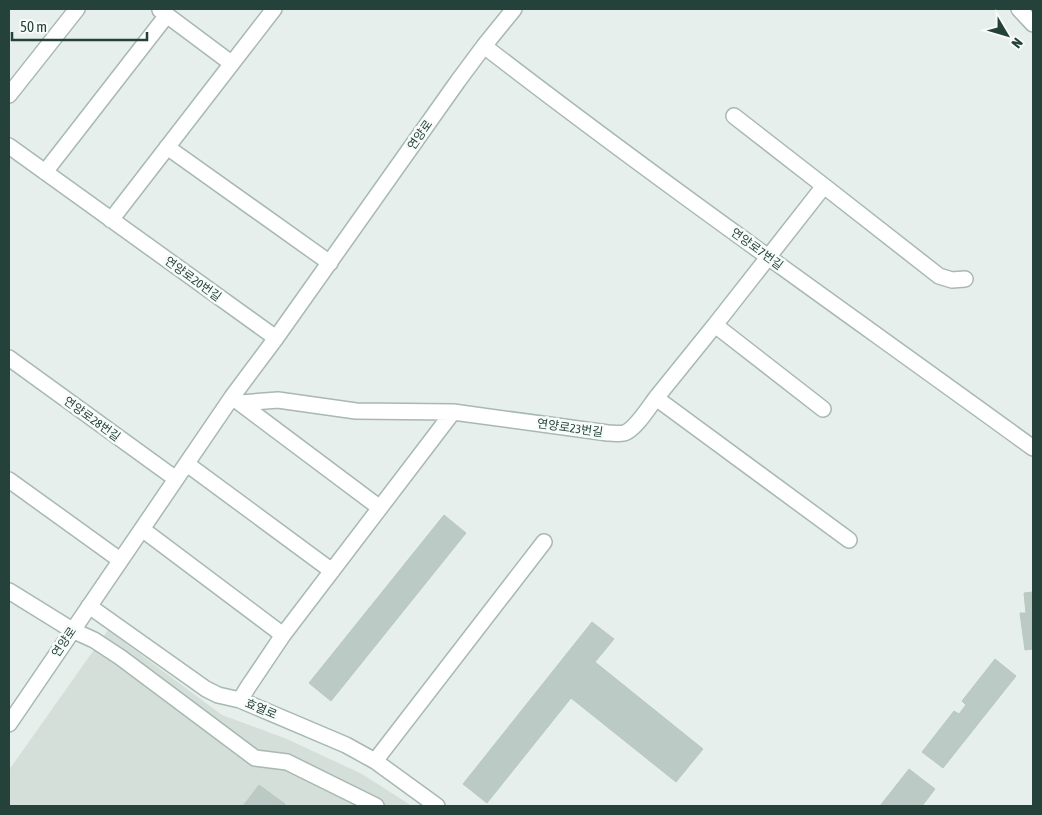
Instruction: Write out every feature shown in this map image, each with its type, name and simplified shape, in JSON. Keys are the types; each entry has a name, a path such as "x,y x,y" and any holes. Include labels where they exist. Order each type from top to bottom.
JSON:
{"street":[{"path":"9,95 77,9"},
{"path":"111,220 274,9"},
{"name":"연양로","path":"9,724 176,479 236,400 276,338 484,46 514,9"},
{"path":"1019,9 1033,24"},
{"path":"45,172 163,12 231,63"},
{"name":"연양로7번길","path":"484,46 768,258 1033,448"},
{"path":"734,116 939,276 952,280 965,279"},
{"name":"연양로20번길","path":"9,146 276,338"},
{"path":"166,147 330,263"},
{"path":"824,186 656,398 849,540"},
{"path":"715,325 823,409"},
{"name":"연양로28번길","path":"9,358 176,479"},
{"name":"연양로23번길","path":"236,400 278,400 356,411 453,412 608,433 624,433 634,426 656,398"},
{"path":"236,400 380,508"},
{"path":"240,700 283,635 453,412"},
{"path":"187,464 332,571"},
{"path":"9,480 120,560"},
{"path":"142,529 283,635"},
{"path":"375,762 544,542"},
{"path":"9,591 120,657 255,758 287,762 376,806"},
{"name":"효열로","path":"89,606 206,689 218,695 240,700 346,745 375,762 438,806"}],"shaded area":[{"path":"108,630 222,715 287,739 362,774 412,806 9,806 9,770"}],"building":[{"path":"444,515 466,533 331,701 309,683"},
{"path":"1033,592 1033,649 1025,650 1020,613 1026,613 1024,593"},
{"path":"592,622 614,639 595,662 703,749 676,782 571,698 487,803 463,784"},
{"path":"995,659 1016,676 943,768 922,752 954,711 959,714 966,705 962,701"},
{"path":"909,769 935,789 922,806 880,806"},
{"path":"259,785 285,804 284,806 243,806"}]}
